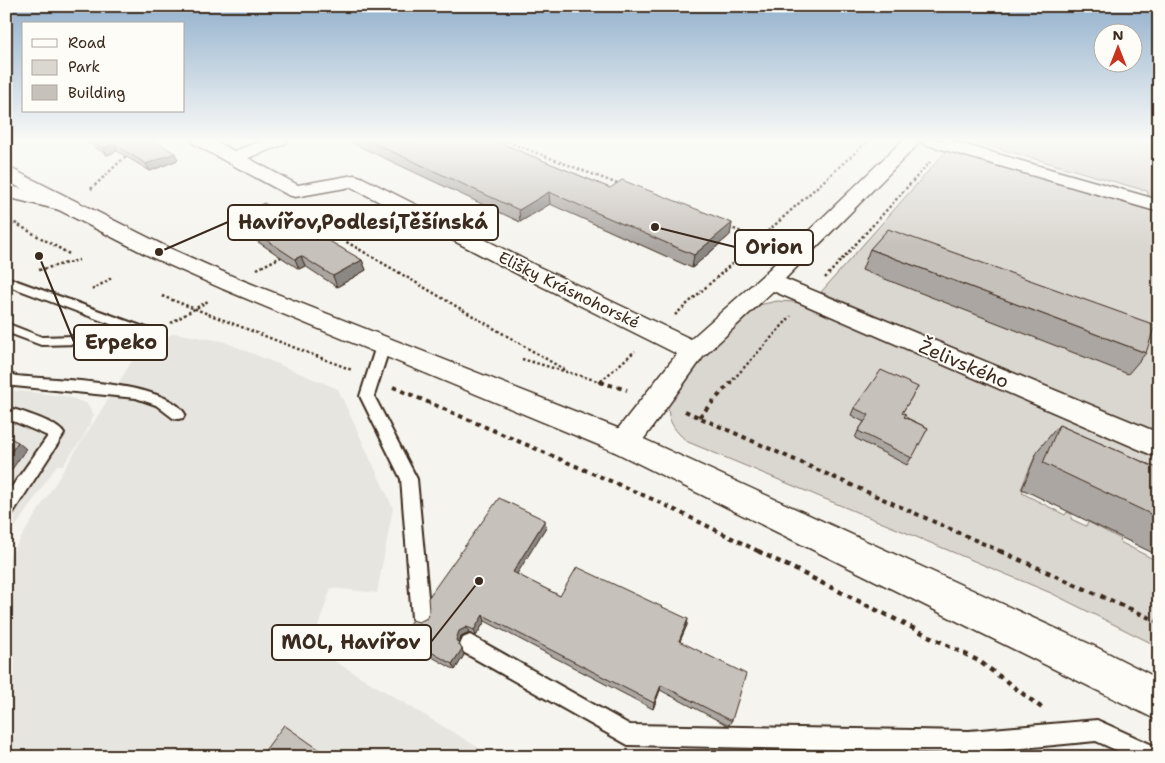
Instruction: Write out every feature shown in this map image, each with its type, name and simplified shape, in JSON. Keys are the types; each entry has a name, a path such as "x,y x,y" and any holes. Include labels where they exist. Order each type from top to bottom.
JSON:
{"street":[{"path":"12,176 64,205 158,252 231,284 624,443 1080,660 1159,701"},
{"name":"Elišky Krásnohorské","path":"266,176 295,191 354,181 531,272 694,351"},
{"path":"624,443 694,351 770,281 877,176"},
{"path":"1054,176 1159,206"},
{"path":"6,191 64,205"},
{"name":"Želivského","path":"770,281 1159,446"}],"lane":[{"path":"6,281 158,338 41,341 6,327"},
{"path":"383,346 367,396 409,478 421,618"},
{"path":"6,377 14,381 137,393 161,402 178,414"},
{"path":"6,412 38,424 57,434 6,509"},
{"path":"470,645 628,735 969,742 1097,730 1155,757"}],"path":[{"path":"88,192 106,176"},
{"path":"595,176 622,186"},
{"path":"600,382 829,176"},
{"path":"298,213 570,373"},
{"path":"6,218 71,255"},
{"path":"6,225 17,224"},
{"path":"315,241 349,224"},
{"path":"722,224 759,239"},
{"path":"259,268 291,252"},
{"path":"35,272 79,260"},
{"path":"92,291 113,277"},
{"path":"162,296 372,378 659,502 978,661 1073,732"},
{"path":"166,325 197,309 209,300"},
{"path":"522,359 659,399 1159,622"}],"shaded area":[{"path":"174,333 222,341 338,389 393,508 377,593 331,588 311,647 494,757 6,757 6,562 137,353"},
{"path":"10,390 65,396 86,403 94,415 83,438 63,465 57,465 6,541 6,395"}],"green space":[{"path":"924,176 1042,176 1159,209 1159,435 821,292"},
{"path":"1093,176 1159,176 1159,203 1149,197 1147,191"},
{"path":"777,301 794,302 816,307 1159,456 1159,478 1060,461 1037,451 1021,489 1023,490 1022,493 1065,515 1067,512 1072,514 1071,519 1086,526 1088,522 1121,539 1120,542 1159,562 1159,647 1051,593 688,442 681,436 672,424 668,411 668,404 673,389 750,311 759,305"}],"building":[{"path":"444,176 580,176 610,188 622,180 732,223 694,255 549,192 519,210"},
{"path":"264,203 362,260 333,276 301,256 295,259 233,218"},
{"path":"888,229 1155,325 1146,353 870,249"},
{"path":"881,370 918,387 902,413 906,414 904,417 928,428 912,458 858,431 869,415 854,408"},
{"path":"1059,425 1159,469 1159,518 1043,463"},
{"path":"6,436 18,442 6,459"},
{"path":"499,498 545,520 513,572 560,596 577,567 688,619 679,641 746,674 732,720 661,685 654,703 483,615 474,630 467,627 459,631 456,640 462,649 452,664 401,635 412,620 419,622 427,618 429,611 428,598"},
{"path":"284,725 330,757 260,757"}],"place":[{"name":"Orion","path":"655,227"},
{"name":"Havířov,Podlesí,Těšínská","path":"159,252"},
{"name":"Erpeko","path":"39,256"},
{"name":"MOL, Havířov","path":"479,581"}]}
